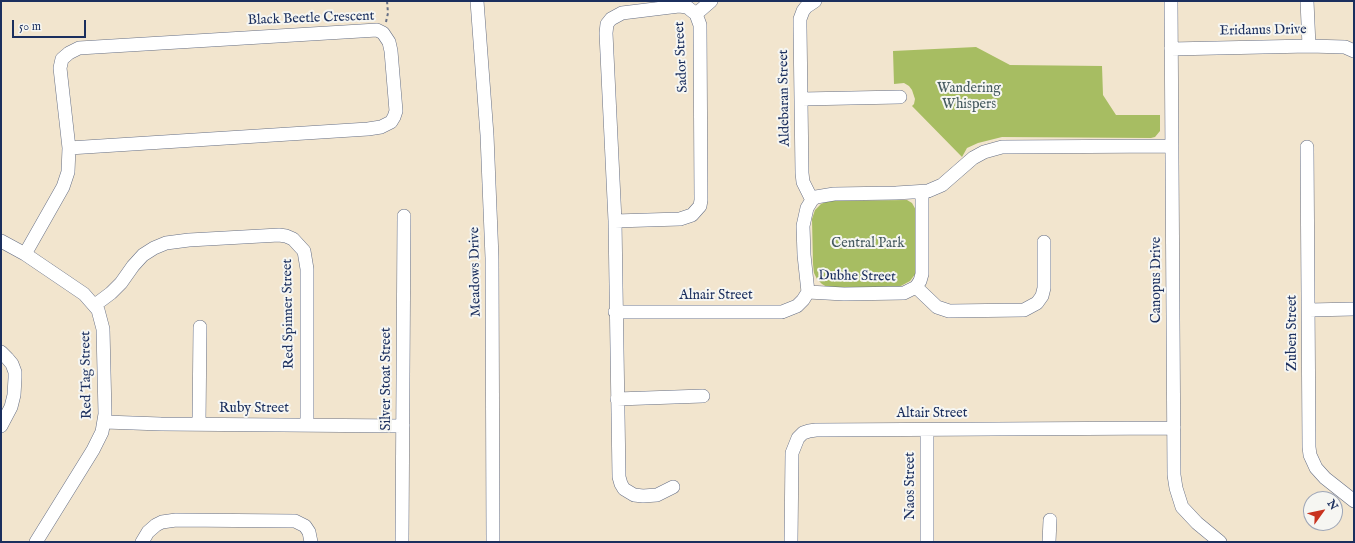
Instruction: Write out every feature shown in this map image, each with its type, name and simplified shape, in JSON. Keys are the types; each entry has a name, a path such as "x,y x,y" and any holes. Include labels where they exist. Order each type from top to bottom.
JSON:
{"street":[{"name":"Meadows Drive","path":"478,1 488,135 492,258 493,542"},
{"path":"696,14 711,1"},
{"name":"Canopus Drive","path":"1171,1 1174,475 1178,498 1188,515 1214,540"},
{"path":"1308,1 1308,46"},
{"name":"Aldebaran Street","path":"807,3 800,19 802,173 803,182 812,200"},
{"name":"Sador Street","path":"614,221 680,219 692,215 700,206 700,25 696,14 687,7 665,7 622,13 615,16 607,24 606,33 614,221 619,472 621,484 634,496 658,495 673,487"},
{"name":"Black Beetle Crescent","path":"25,254 63,187 68,167 70,148 60,68 62,59 69,53 79,48 377,30 382,33 389,42 396,111 391,122 381,127 70,148"},
{"name":"Eridanus Drive","path":"1171,49 1308,46 1345,47 1354,51"},
{"path":"802,99 900,97"},
{"path":"812,200 816,197 834,194 896,194 922,192 933,189 942,185 973,158 984,152 1002,147 1172,146"},
{"name":"Zuben Street","path":"1307,147 1310,455 1316,468 1325,478 1354,500"},
{"name":"Dubhe Street","path":"812,200 807,208 803,226 808,292 844,294 904,293 916,287 922,274 922,192"},
{"name":"Silver Stoat Street","path":"402,542 404,216"},
{"name":"Red Spinner Street","path":"95,306 121,283 132,266 143,255 166,243 189,240 279,235 293,239 304,251 307,269 307,425"},
{"name":"Red Tag Street","path":"1,241 25,254 77,289 95,306 101,318 103,329 105,414 102,432 93,450 36,542"},
{"path":"916,287 937,306 949,311 1024,310 1037,303 1042,296 1044,288 1044,242"},
{"name":"Alnair Street","path":"616,312 782,312 796,306 803,300 808,292"},
{"path":"1309,310 1354,309"},
{"path":"199,424 200,327"},
{"path":"1,352 12,364 15,372 15,378 14,395 11,407 1,426"},
{"path":"618,399 703,396"},
{"name":"Ruby Street","path":"104,422 402,426"},
{"name":"Altair Street","path":"791,542 792,453 798,438 803,433 816,430 1174,428"},
{"name":"Naos Street","path":"927,430 927,542"},
{"path":"142,542 148,532 156,525 162,522 176,520 295,520 305,526 309,532 311,542"},
{"path":"1049,542 1050,520"}],"path":[{"path":"382,33 388,13 387,1"}],"green space":[{"name":"Wandering Whispers","path":"976,47 1010,65 1102,66 1103,95 1116,115 1160,115 1160,131 1155,137 1151,138 1002,137 978,143 967,148 962,157 912,106 915,99 909,86 904,83 894,84 893,51"},
{"name":"Central Park","path":"907,200 912,203 917,212 916,273 910,281 899,287 827,287 817,279 814,273 813,264 812,219 815,210 821,204 828,201"}]}
